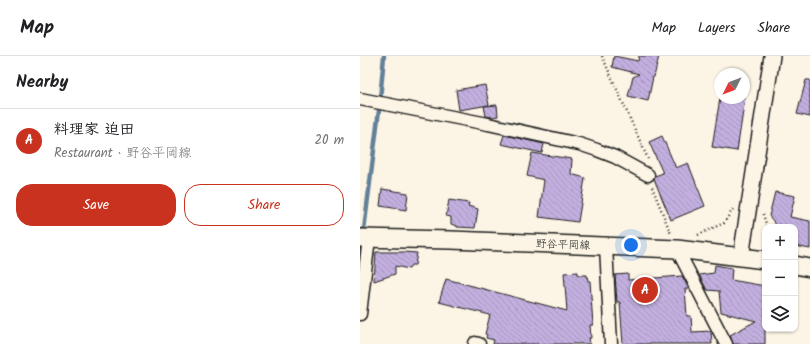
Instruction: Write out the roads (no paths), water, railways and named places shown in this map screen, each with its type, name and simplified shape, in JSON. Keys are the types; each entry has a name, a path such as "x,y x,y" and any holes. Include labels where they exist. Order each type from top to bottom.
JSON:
{"main road":[{"name":"野谷平岡線","path":"364,238 677,249 762,260"},
{"path":"798,266 810,268"}],"street":[{"path":"741,257 772,56"},
{"path":"360,99 488,124 579,144 615,156 648,175"},
{"path":"360,314 364,238"},
{"path":"606,246 611,344"},
{"path":"677,249 726,344"},
{"path":"475,344 479,344"}],"waterway":[{"path":"364,230 384,56"},
{"path":"360,251 361,247"}],"place":[{"name":"料理家 迫田","path":"645,290"}]}
